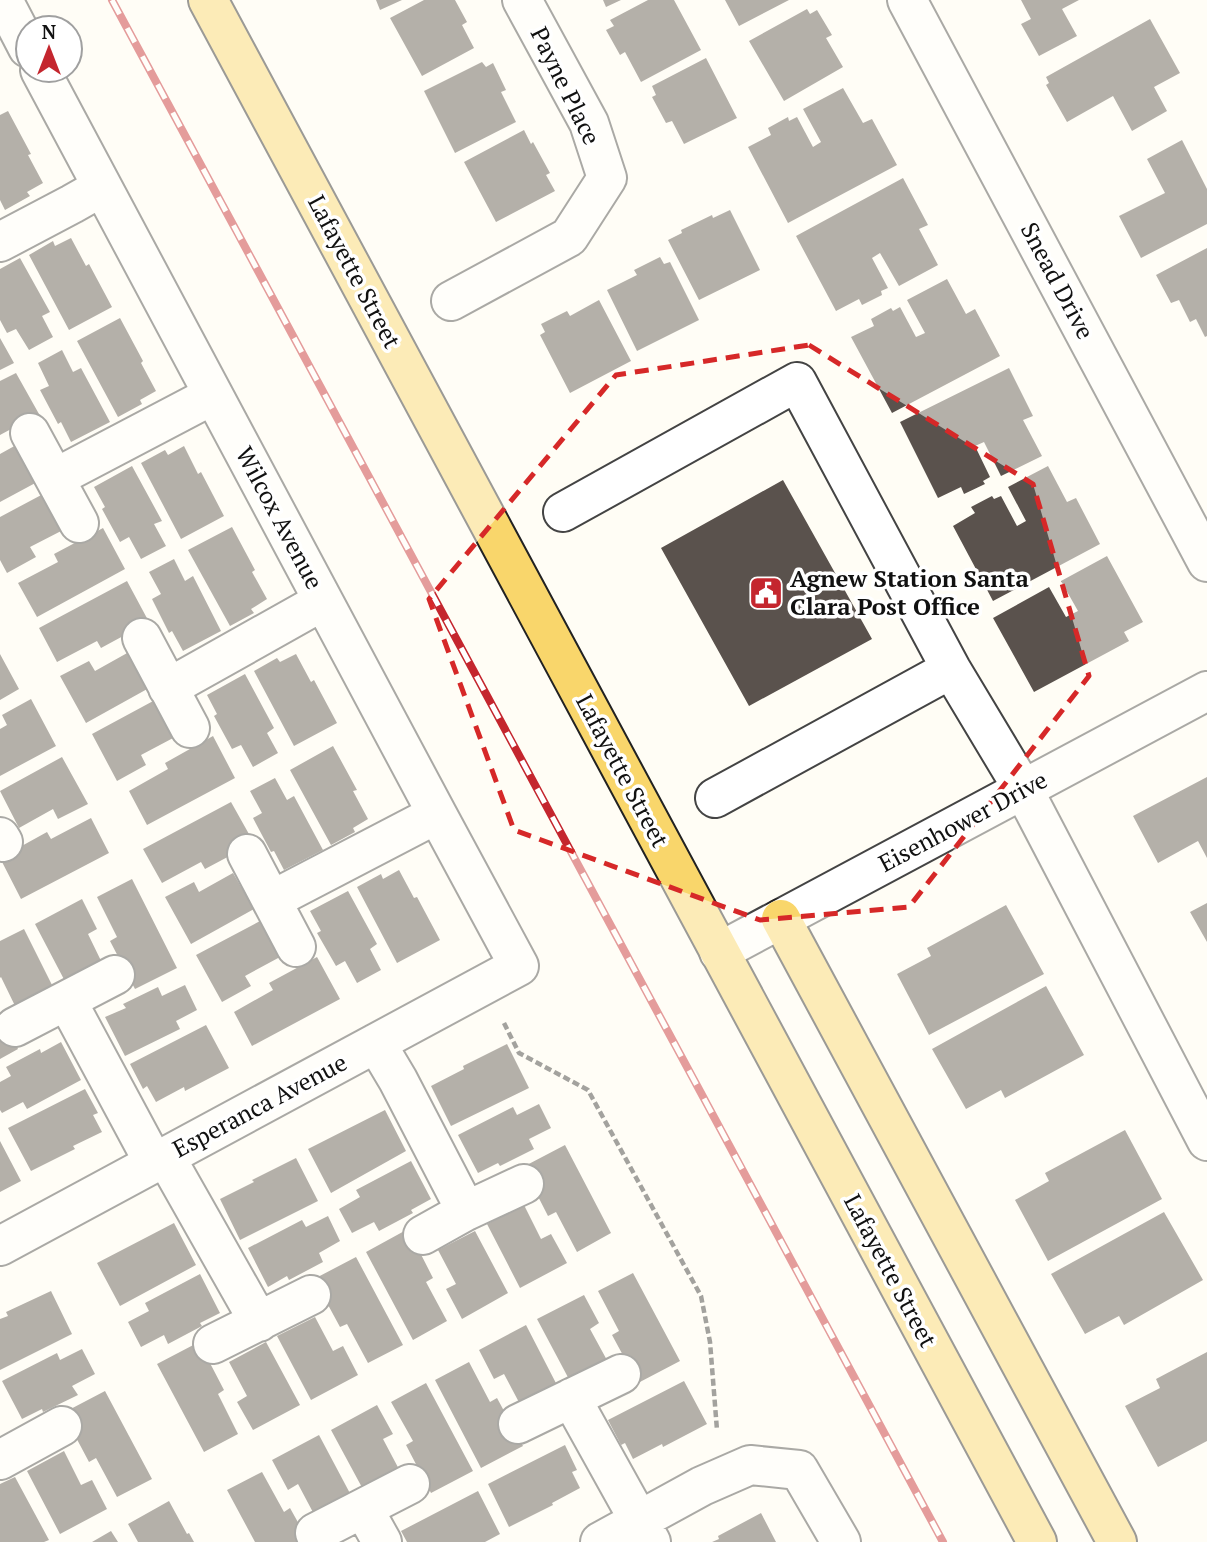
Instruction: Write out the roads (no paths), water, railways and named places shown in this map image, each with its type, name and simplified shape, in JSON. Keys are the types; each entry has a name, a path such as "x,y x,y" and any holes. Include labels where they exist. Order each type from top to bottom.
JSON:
{"main road":[{"name":"Lafayette Street","path":"208,0 1037,1542"},
{"path":"781,919 1117,1542"}],"street":[{"path":"3,0 14,21"},
{"name":"Payne Place","path":"451,302 569,237 607,178 589,123 522,0"},
{"name":"Snead Drive","path":"907,0 1207,562"},
{"name":"Wilcox Avenue","path":"47,84 519,966"},
{"path":"0,242 102,187"},
{"path":"562,512 797,382 951,669 1023,789 1207,1141"},
{"path":"55,478 214,395"},
{"path":"30,433 79,523"},
{"path":"168,688 323,601"},
{"path":"142,638 190,728"},
{"path":"716,798 951,669"},
{"name":"Eisenhower Drive","path":"719,952 1207,691"},
{"path":"272,900 437,814"},
{"path":"247,855 296,947"},
{"name":"Esperanca Avenue","path":"0,1246 519,966"},
{"path":"15,1027 115,975"},
{"path":"67,1000 159,1160 259,1322"},
{"path":"376,1043 466,1211"},
{"path":"423,1235 524,1184"},
{"path":"213,1344 311,1295"},
{"path":"518,1424 621,1374"},
{"path":"571,1398 645,1531"},
{"path":"4,1450 62,1426"},
{"path":"600,1542 645,1531 702,1486 750,1465 799,1470 841,1542"},
{"path":"315,1533 410,1484"},
{"path":"363,1508 382,1542"}],"railway":[{"path":"112,0 943,1542"}],"place":[{"name":"Agnew Station Santa Clara Post Office","path":"766,593"}]}
